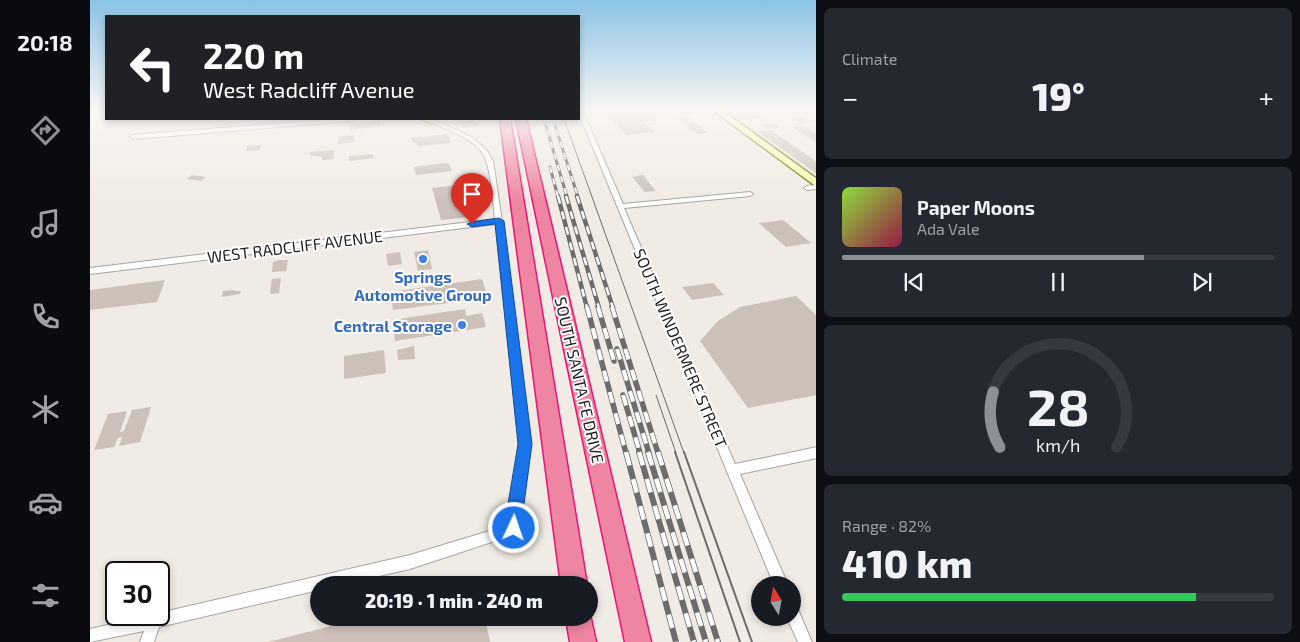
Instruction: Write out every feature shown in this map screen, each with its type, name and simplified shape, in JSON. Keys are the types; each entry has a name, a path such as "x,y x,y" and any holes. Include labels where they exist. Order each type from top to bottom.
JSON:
{"highway":[{"name":"SOUTH SANTA FE DRIVE","path":"508,141 573,576"},
{"name":"SOUTH SANTA FE DRIVE","path":"527,141 638,642"},
{"path":"580,626 583,642"}],"street":[{"path":"170,618 410,562 514,528 525,444 499,221 490,161 484,150 473,141"},
{"name":"SOUTH WINDERMERE STREET","path":"593,141 777,576"},
{"path":"758,141 816,185"},
{"path":"807,188 816,185"},
{"path":"621,206 750,194"},
{"name":"WEST RADCLIFF AVENUE","path":"90,271 499,221"},
{"path":"733,470 816,452"},
{"path":"90,636 136,626"},
{"path":"147,642 153,626"},
{"path":"798,626 805,642"}],"building":[{"path":"338,141 354,141 354,142 338,144"},
{"path":"412,141 450,141 451,143 418,146 417,143 413,143"},
{"path":"771,141 786,141 816,161 816,173"},
{"path":"261,145 260,150 246,151 247,146"},
{"path":"334,150 334,159 322,160 322,157 310,155 310,152"},
{"path":"373,154 374,158 349,161 349,156"},
{"path":"449,164 452,171 416,175 414,167"},
{"path":"192,175 206,177 201,181 187,179"},
{"path":"643,175 656,191 645,192 632,177"},
{"path":"469,184 482,216 441,220 432,188"},
{"path":"783,220 811,243 786,247 759,223"},
{"path":"428,250 432,269 418,271 414,252"},
{"path":"400,252 402,264 388,266 386,254"},
{"path":"288,260 286,271 272,272 273,262"},
{"path":"281,278 279,293 270,294 272,279"},
{"path":"482,279 488,298 393,310 391,292"},
{"path":"165,280 157,302 90,310 90,290"},
{"path":"713,283 724,295 692,300 682,287"},
{"path":"223,291 241,291 240,294 222,297"},
{"path":"796,296 816,315 816,395 748,408 700,341 718,321 740,307"},
{"path":"465,309 466,316 482,313 486,327 395,341 392,320"},
{"path":"414,346 415,359 398,360 397,350"},
{"path":"384,350 386,373 344,379 344,356"},
{"path":"151,407 140,442 119,446 122,437 118,438 114,447 94,450 108,414 127,411 120,432 124,431 132,410"},
{"path":"331,626 487,626 490,642 268,642"}],"tram line":[{"path":"572,141 684,453"},
{"path":"656,395 676,453"},
{"path":"675,452 740,642"},
{"path":"684,452 752,642"}],"railway":[{"path":"550,141 567,197"},
{"path":"560,141 578,197"},
{"path":"550,167 558,197"},
{"path":"558,196 587,308"},
{"path":"566,196 599,308"},
{"path":"577,196 613,308"},
{"path":"587,307 626,453"},
{"path":"598,307 614,361"},
{"path":"612,307 658,453"},
{"path":"617,349 649,453"},
{"path":"623,395 640,453"},
{"path":"626,452 676,642"},
{"path":"639,452 694,642"},
{"path":"648,452 706,642"},
{"path":"658,452 718,642"}],"place":[{"name":"Springs Automotive Group","path":"423,259"},
{"name":"Central Storage","path":"462,325"}],"route":[{"path":"472,224 499,221 525,444 514,528"}]}
